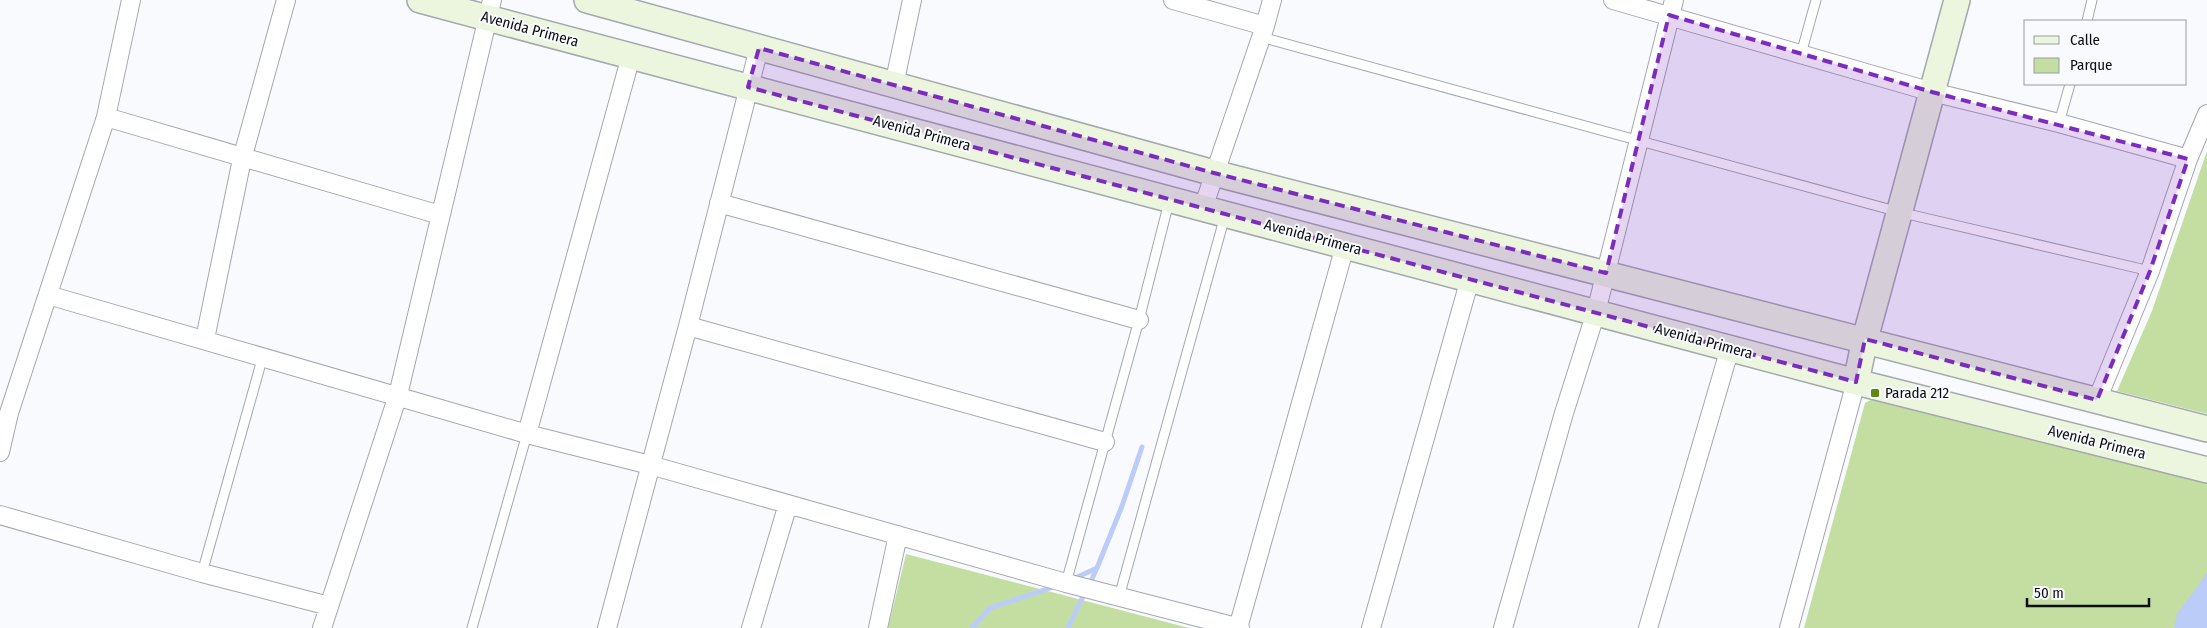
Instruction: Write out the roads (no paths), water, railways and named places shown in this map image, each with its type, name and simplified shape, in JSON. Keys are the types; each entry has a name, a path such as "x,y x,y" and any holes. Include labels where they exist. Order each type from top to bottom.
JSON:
{"main road":[{"name":"Avenida Primera","path":"420,0 490,9 631,56 1856,382 2207,470"},
{"path":"587,0 1214,173 2207,428"},
{"path":"1856,382 1865,339 1957,0"}],"street":[{"path":"0,452 9,413 106,117 131,0"},
{"path":"205,339 242,159 286,0"},
{"path":"894,85 912,0"},
{"path":"1173,0 1263,32"},
{"path":"1214,211 1214,173 1263,32 1272,0"},
{"path":"1613,0 1671,8 1801,54 1932,92 2059,123 2188,159"},
{"path":"1503,628 1564,413 1596,312 1671,8"},
{"path":"322,628 398,395 490,9"},
{"path":"607,628 688,326 759,48"},
{"path":"527,434 631,56"},
{"path":"2097,400 2150,272 2188,159 2207,114"},
{"path":"106,117 242,159 440,215"},
{"path":"719,203 1140,320"},
{"path":"48,295 398,395 527,434 650,465 1066,583 1239,628 1345,246"},
{"path":"1370,628 1470,279"},
{"path":"688,326 1105,442"},
{"path":"1648,628 1730,348"},
{"path":"1789,628 1856,382"},
{"path":"751,628 788,504"},
{"path":"0,515 202,573 329,606"},
{"path":"878,628 898,535"}],"lane":[{"path":"1801,54 1816,0"},
{"path":"2086,20 2092,0"},
{"path":"1263,32 1638,140 1899,212 2150,272"},
{"path":"2059,123 2070,85"},
{"path":"1066,583 1140,320 1170,199"},
{"path":"1120,597 1214,211"},
{"path":"202,573 263,356"},
{"path":"472,628 527,434"}],"water":[{"path":"2207,573 2207,628 2174,628 2177,614"}],"waterway":[{"path":"1073,579 1097,568 1122,506 1142,447"},
{"path":"1089,585 1097,568"},
{"path":"972,628 990,608 1056,586"},
{"path":"1068,628 1085,592"}],"place":[{"name":"Parada 212","path":"1875,393"}]}
